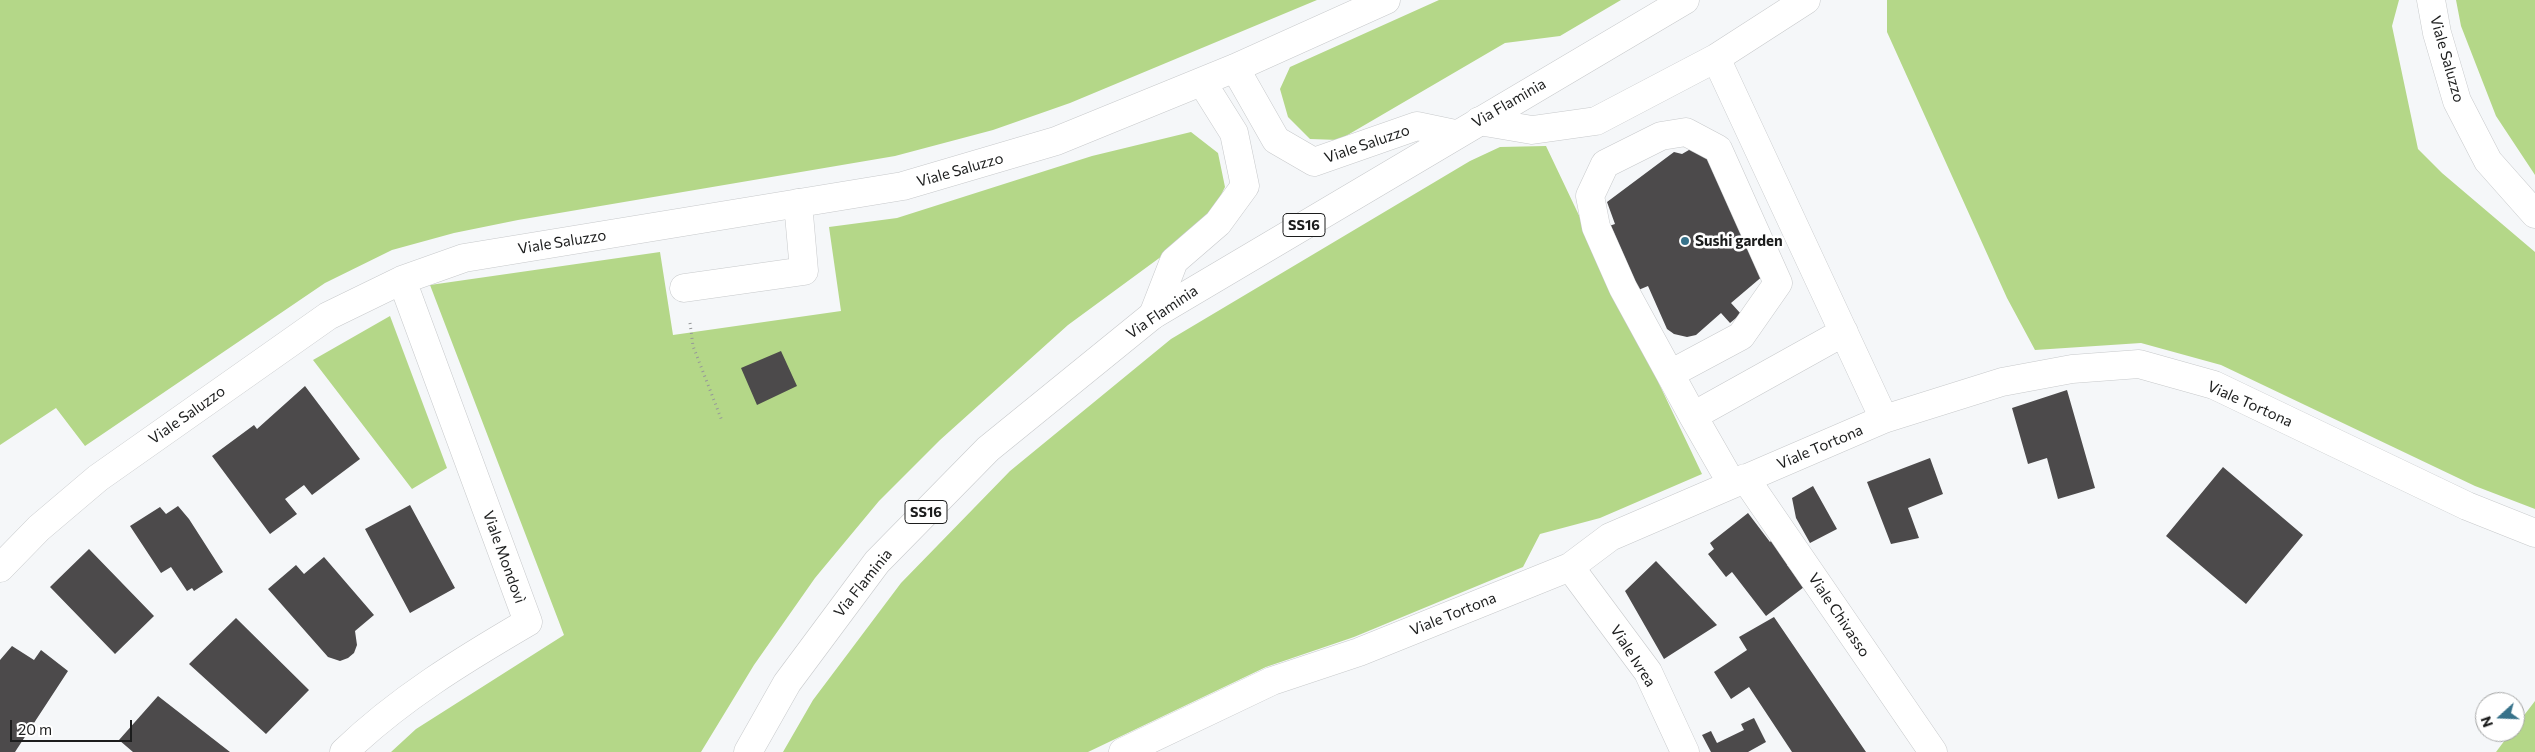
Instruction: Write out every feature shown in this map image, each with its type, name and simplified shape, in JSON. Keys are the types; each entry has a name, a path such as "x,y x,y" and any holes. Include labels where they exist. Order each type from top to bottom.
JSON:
{"street":[{"name":"Viale Saluzzo","path":"0,568 39,528 98,478 328,316 402,280 464,258 903,186 1056,141 1235,68 1386,0"},
{"name":"Via Flaminia","path":"748,752 787,683 877,562 988,449 1153,315 1455,134 1685,0"},
{"path":"1479,121 1532,130 1596,121 1716,58 1806,0"},
{"name":"Viale Saluzzo","path":"2430,0 2437,33 2457,101 2488,161 2535,214"},
{"path":"1716,58 1784,188 1884,420"},
{"name":"Viale Saluzzo","path":"1235,68 1276,140 1314,162 1417,126 1455,134"},
{"path":"1153,315 1174,261 1218,223 1245,186 1234,133 1202,82"},
{"name":"Viale Chivasso","path":"1778,283 1718,149 1686,132 1661,136 1605,164 1590,196 1596,227 1623,288 1693,416 1933,752"},
{"path":"684,288 804,270 798,203"},
{"path":"1670,374 1741,336 1778,283 1814,258"},
{"name":"Viale Mondovì","path":"344,752 360,737 446,670 528,622 402,280"},
{"path":"1693,416 1843,323"},
{"name":"Viale Tortona","path":"1123,752 1272,681 1360,652 1570,567 1610,537 1884,420 2002,382 2072,369 2139,364 2214,385 2467,506 2535,533"},
{"name":"Viale Ivrea","path":"1570,567 1648,672 1684,752"}],"green space":[{"path":"0,0 1317,0 1070,103 993,130 895,156 518,220 454,233 392,250 325,283 85,446 56,408 0,445"},
{"path":"1439,0 1621,0 1560,36 1505,43 1339,140 1310,139 1288,117 1280,89 1290,67"},
{"path":"1887,0 2399,0 2392,26 2418,149 2442,173 2535,252 2535,509 2475,486 2221,365 2141,343 2035,350 2007,298 1887,32"},
{"path":"2456,0 2535,0 2535,175 2496,116 2461,26"},
{"path":"1191,132 1218,153 1225,187 1207,223 1068,325 940,440 879,501 815,578 754,665 701,752 391,752 416,729 564,635 430,285 660,252 673,335 841,311 829,227 897,218 1092,156"},
{"path":"1546,146 1702,474 1600,518 1540,534 1523,567 1354,637 1266,667 1088,752 783,752 813,700 901,583 1010,471 1171,339 1470,161 1500,147"},
{"path":"390,316 447,468 412,489 313,360"},
{"path":"2535,701 2535,752 2496,752 2504,742 2525,742 2525,714"}],"building":[{"name":"Sushi garden","path":"1701,143 1764,275 1731,303 1741,314 1730,323 1721,313 1696,335 1687,337 1674,334 1667,329 1648,286 1636,291 1609,226 1615,224 1607,202 1674,152 1682,154"},
{"path":"781,351 797,386 757,405 741,368"},
{"path":"305,386 360,459 312,495 304,485 285,499 297,514 270,534 212,456 254,425 257,429"},
{"path":"2067,390 2095,488 2058,499 2047,458 2028,464 2012,408"},
{"path":"1930,458 1943,494 1908,508 1919,538 1891,544 1867,482"},
{"path":"2223,467 2303,535 2246,604 2166,536"},
{"path":"1813,486 1837,529 1810,543 1796,518 1792,498"},
{"path":"410,505 455,588 410,613 365,529"},
{"path":"178,506 189,519 223,572 194,591 192,588 187,591 171,567 161,573 130,526 160,507 166,514"},
{"path":"1748,513 1770,542 1774,538 1793,561 1787,565 1804,587 1766,616 1732,572 1726,577 1708,554 1714,549 1710,543"},
{"path":"89,549 154,616 115,654 50,587"},
{"path":"324,557 374,615 355,631 357,645 354,653 340,661 328,657 268,589 296,565 304,574"},
{"path":"1656,561 1717,625 1664,659 1625,591"},
{"path":"1774,617 1866,752 1792,752 1749,687 1731,699 1714,672 1747,650 1739,637"},
{"path":"236,618 309,690 266,734 189,664"},
{"path":"12,646 34,660 41,650 68,671 15,752 0,752 0,660"},
{"path":"158,696 230,752 133,752 119,740"},
{"path":"1754,718 1766,742 1748,752 1711,752 1702,735 1711,731 1717,743 1744,730 1741,724"}],"place":[{"name":"Sushi garden","path":"1685,241"}]}
